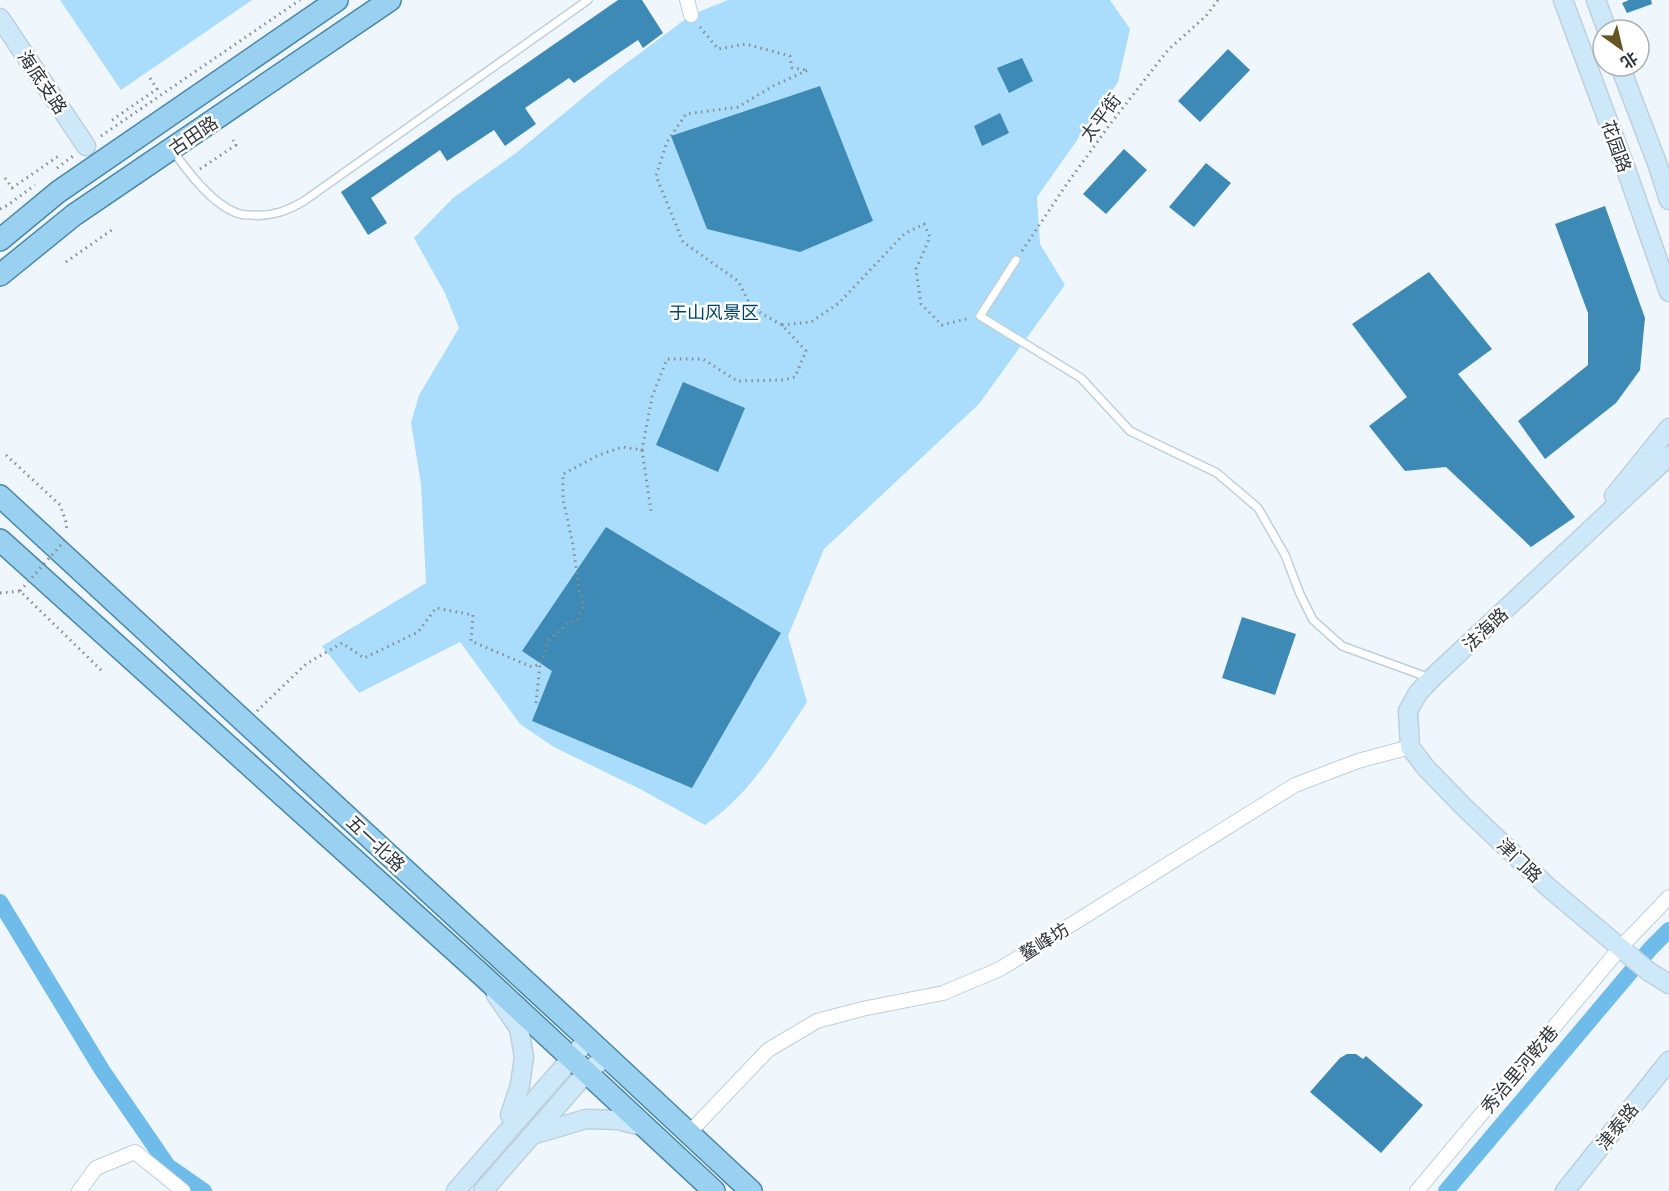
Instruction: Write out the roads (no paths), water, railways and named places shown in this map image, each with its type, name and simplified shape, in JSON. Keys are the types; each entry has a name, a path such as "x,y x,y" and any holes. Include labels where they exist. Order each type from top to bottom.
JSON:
{"main road":[{"name":"古田路","path":"0,240 58,192 338,0"},
{"name":"古田路","path":"0,275 74,215 390,0"},
{"name":"五一北路","path":"0,496 751,1191"},
{"name":"五一北路","path":"0,540 483,976 714,1191"}],"street":[{"path":"687,0 692,15"},
{"name":"花园路","path":"1563,0 1669,292"},
{"path":"1596,0 1603,18"},
{"name":"海底支路","path":"0,18 86,146"},
{"name":"花园路","path":"1626,78 1663,159 1669,200"},
{"path":"1569,552 1669,428"},
{"path":"1569,552 1669,456"},
{"name":"法海路","path":"1410,747 1408,711 1418,693 1569,552"},
{"name":"津门路","path":"1410,747 1426,768 1465,808 1548,887 1648,971 1669,984"},
{"name":"鳌峰坊","path":"688,1134 768,1050 817,1021 862,1009 943,993 1000,969 1295,785 1358,760 1410,747"},
{"name":"秀治里河乾巷","path":"1417,1191 1621,947 1669,897"},
{"path":"483,976 519,1028 524,1057 520,1085 510,1115 515,1122"},
{"path":"483,1191 532,1135 579,1065 588,1039"},
{"path":"456,1191 515,1122 579,1065 607,1056"},
{"name":"津泰路","path":"1565,1191 1669,1061"},
{"path":"532,1135 586,1119 618,1120 646,1128"},
{"path":"80,1191 96,1168 135,1152 183,1191"}],"lane":[{"path":"171,149 214,198 238,214 272,215 287,211 588,0"},
{"path":"1016,260 980,316 1081,378 1130,431 1217,473 1258,508 1285,555 1312,620 1342,646 1432,678"}],"waterway":[{"path":"0,902 102,1070 168,1166 204,1191"},
{"path":"1446,1191 1650,949 1669,930"}],"park label":[{"name":"于山风景区","path":"714,312"}]}
